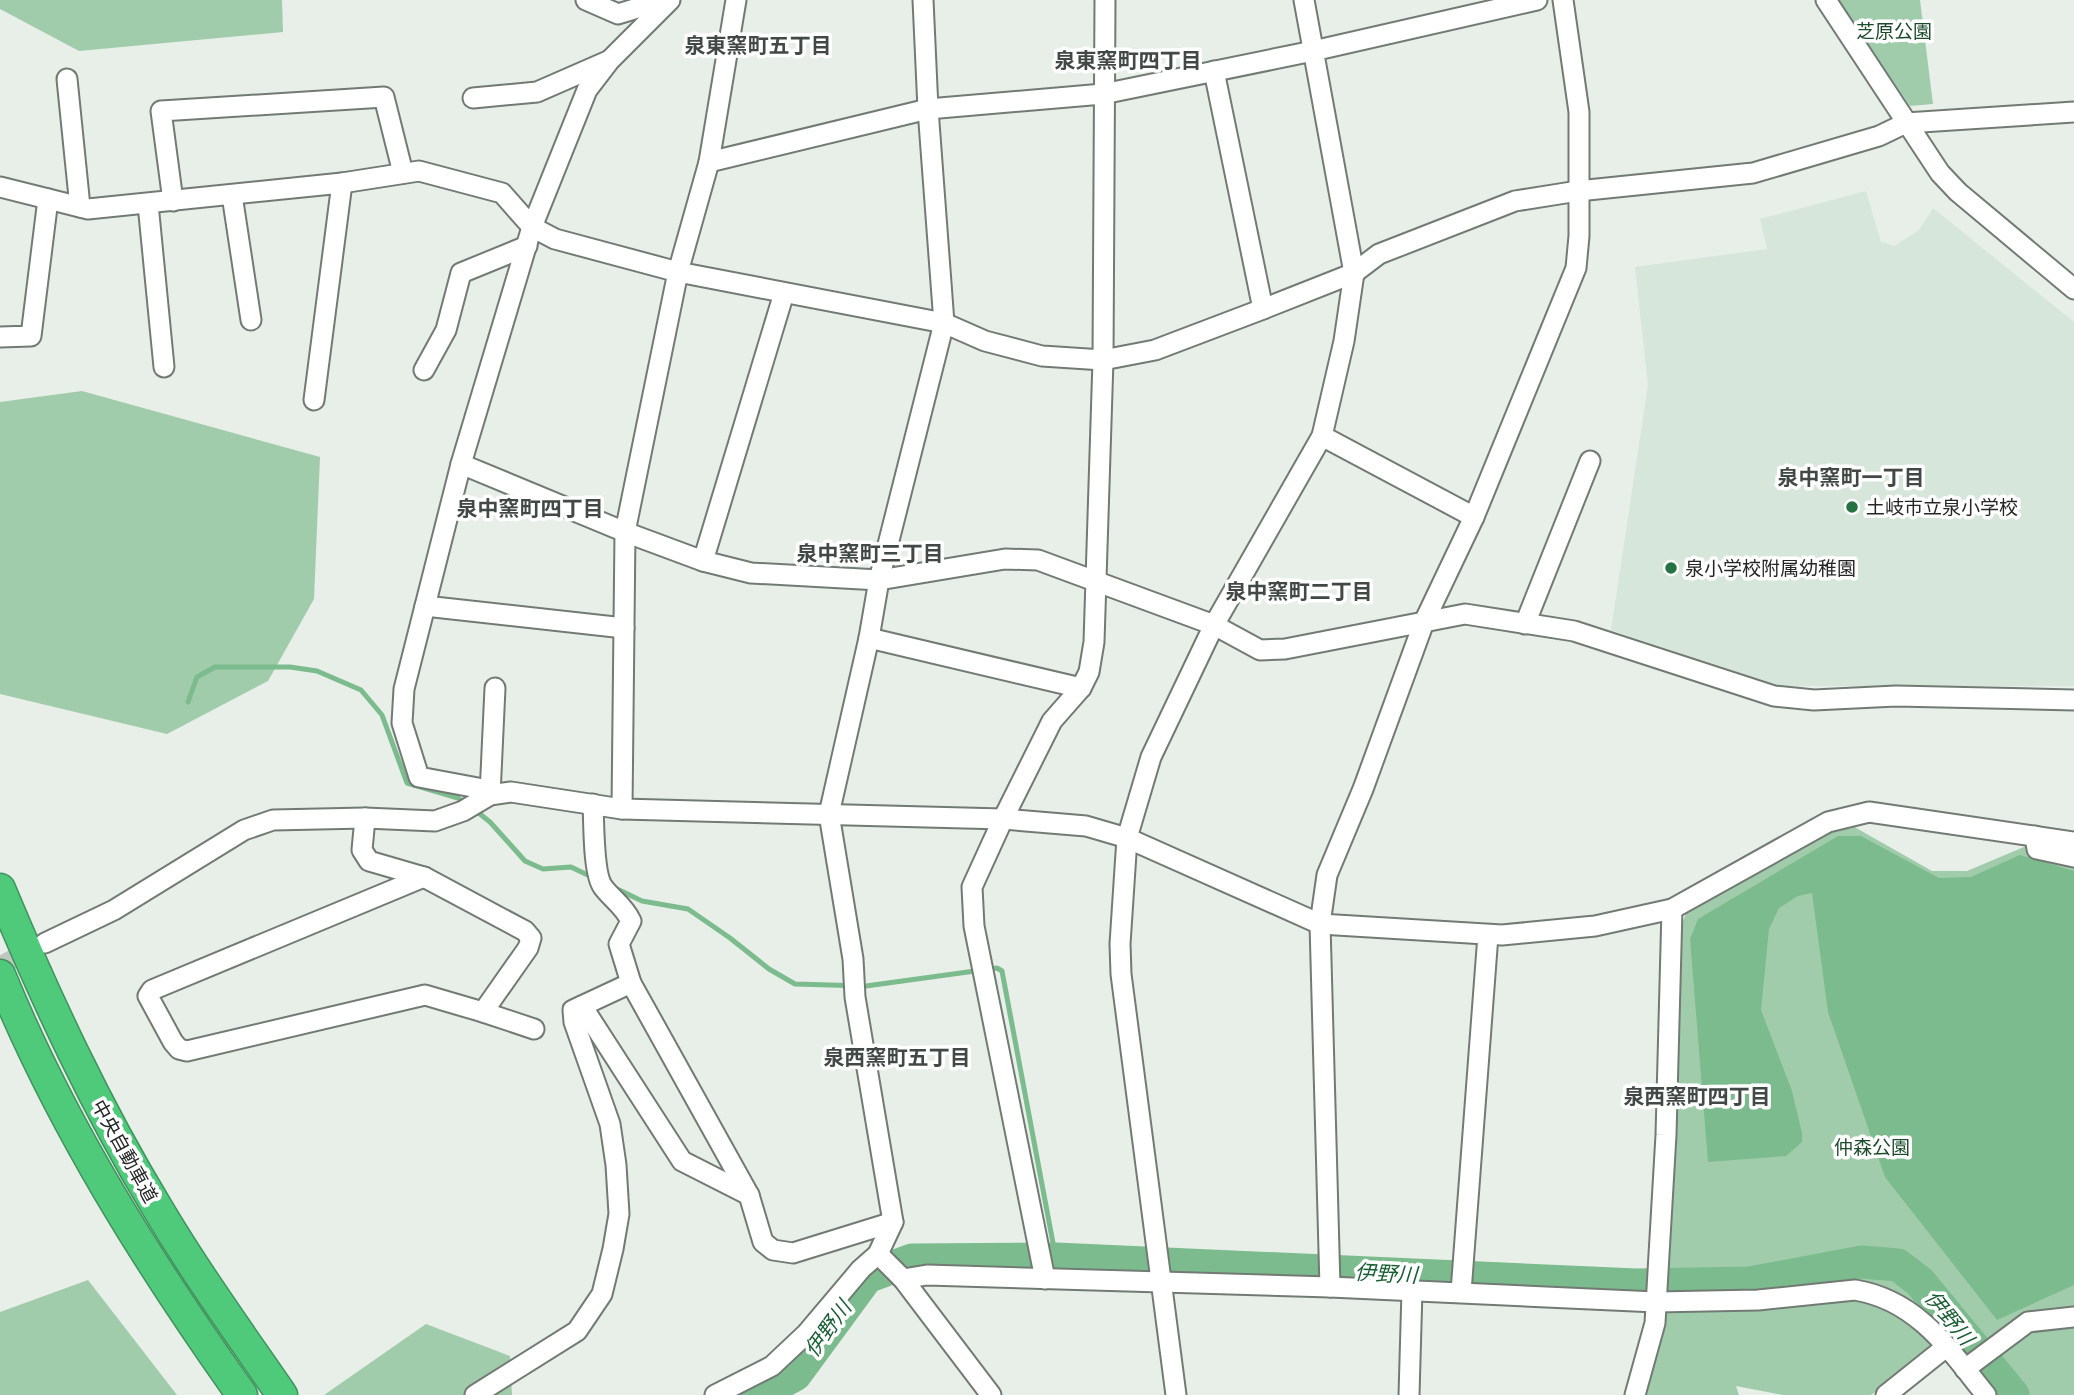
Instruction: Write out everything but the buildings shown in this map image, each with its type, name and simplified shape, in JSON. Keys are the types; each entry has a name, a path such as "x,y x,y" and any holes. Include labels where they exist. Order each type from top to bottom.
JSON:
{"highway":[{"name":"中央自動車道","path":"0,890 41,987 118,1138 165,1221 282,1395"},
{"name":"中央自動車道","path":"0,975 11,1003 69,1119 131,1228 242,1395"}],"street":[{"path":"586,0 618,14 664,0"},
{"path":"478,802 478,788 419,777 402,723 404,689 461,464 530,236 587,90 610,60 670,0"},
{"path":"622,809 625,533 678,272 709,162 736,0"},
{"path":"715,1395 772,1366 807,1333 861,1269 878,1254 893,1222 855,997 853,960 829,814 869,638 879,580 944,323 923,0"},
{"path":"1045,1279 979,956 972,887 1052,721 1081,688 1089,672 1094,642 1103,360 1102,94 1105,0"},
{"path":"1176,1395 1121,974 1120,944 1127,838 1151,757 1214,625 1322,436 1344,341 1353,273 1304,0"},
{"path":"709,162 928,109 1102,94 1313,51 1537,0"},
{"path":"1330,1287 1320,924 1327,875 1363,789 1424,622 1474,517 1576,268 1579,236 1579,112 1563,0"},
{"path":"1826,0 1940,173 1958,192 2074,289"},
{"path":"473,98 537,92 610,60"},
{"path":"1214,71 1263,309"},
{"path":"66,79 80,207"},
{"path":"173,201 161,111 384,97 403,173"},
{"path":"424,370 446,330 461,273 530,236 555,239 678,272 944,323 985,341 1042,356 1103,360 1155,350 1263,309 1353,273 1379,254 1515,201 1578,191 1753,173 1880,136 1906,123 2074,112"},
{"path":"0,187 88,209 342,183 419,171 502,192 530,236"},
{"path":"314,400 342,183"},
{"path":"232,195 251,320"},
{"path":"0,337 31,336 48,199"},
{"path":"148,204 164,368"},
{"path":"703,561 784,293"},
{"path":"1322,436 1474,517"},
{"path":"1525,624 1590,461"},
{"path":"461,464 625,533 703,561 751,573 879,580 1004,559 1038,560 1214,625 1260,650 1285,649 1465,614 1574,631 1774,696 1814,699 1896,696 2074,700"},
{"path":"425,606 624,628"},
{"path":"869,638 1081,688"},
{"path":"478,802 495,688"},
{"path":"44,943 114,910 244,831 273,820 365,818 435,821 478,802 511,792 622,809 1003,819 1086,826 1127,838 1320,924 1502,936 1595,926 1672,909 1828,822 1869,812 2074,842"},
{"path":"593,804 596,861 601,885 625,909 631,921 619,944 631,983 748,1195 763,1242 773,1250 793,1252 893,1222"},
{"path":"365,818 362,849 369,861 424,877 525,931 531,939 528,948 483,1012"},
{"path":"2035,835 2038,849 2074,857"},
{"path":"424,877 152,990 148,996 173,1042 178,1049 187,1051 425,995 534,1029"},
{"path":"1635,1395 1655,1323 1666,1135 1672,909"},
{"path":"1461,1292 1488,935"},
{"path":"475,1395 577,1331 602,1294 619,1214 610,1124 574,1022 573,1010 631,983"},
{"path":"582,1006 682,1161 748,1195"},
{"path":"878,1254 903,1279 991,1395"},
{"path":"903,1279 927,1275 1330,1287 1656,1302 1758,1300 1855,1290 1896,1302 1920,1319 1986,1395"},
{"path":"1409,1395 1412,1290"},
{"path":"1965,1369 2028,1322 2074,1317"},
{"path":"1885,1395 1946,1347"}],"shaded area":[{"name":"土岐市立泉小学校","path":"1866,191 1881,242 1894,246 1919,230 1933,208 2074,322 2074,686 1781,686 1611,630 1648,385 1635,267 1767,249 1760,219"},
{"path":"1838,836 1861,836 1939,878 1971,877 2020,855 2074,871 2074,1285 1997,1320 1885,1177 1828,1012 1812,893 1798,896 1779,908 1769,929 1761,1010 1792,1091 1802,1142 1786,1156 1708,1162 1690,939 1698,919"}],"green space":[{"path":"0,0 282,0 283,32 79,51 0,9"},
{"name":"芝原公園","path":"1838,0 1920,0 1933,104 1910,106"},
{"path":"82,391 320,457 314,599 268,681 167,734 0,694 0,402"},
{"name":"仲森公園","path":"1851,825 1932,871 1967,871 2031,844 2074,851 2074,1395 2025,1395 1966,1326 1871,1395 1783,1395 1736,1386 1739,1395 1641,1395 1677,939 1686,913 1820,834"},
{"path":"88,1280 177,1395 0,1395 0,1312"},
{"path":"426,1324 510,1356 512,1395 324,1395"}],"waterway":[{"path":"188,702 197,677 215,667 290,667 317,671 361,690 382,715 407,783 458,798 467,805"},
{"path":"475,810 490,822 525,861 543,869 571,867 594,878"},
{"path":"615,888 642,901 688,909 769,969 795,984 866,986 997,968 1002,971 1056,1259"},
{"name":"伊野川","path":"757,1395 795,1375 867,1277 912,1260 1056,1259 1636,1285 1750,1283 1862,1262 1898,1265 1920,1282 2013,1395"}],"tunnel":[{"path":"0,966 37,946"}],"place":[{"name":"土岐市立泉小学校","path":"1852,507"},
{"name":"泉小学校附属幼稚園","path":"1671,568"}],"district":[{"name":"泉東窯町五丁目","path":"758,46"},
{"name":"泉東窯町四丁目","path":"1128,61"},
{"name":"泉中窯町一丁目","path":"1851,478"},
{"name":"泉中窯町四丁目","path":"530,509"},
{"name":"泉中窯町三丁目","path":"870,554"},
{"name":"泉中窯町二丁目","path":"1299,592"},
{"name":"泉西窯町五丁目","path":"897,1058"},
{"name":"泉西窯町四丁目","path":"1697,1097"}]}
